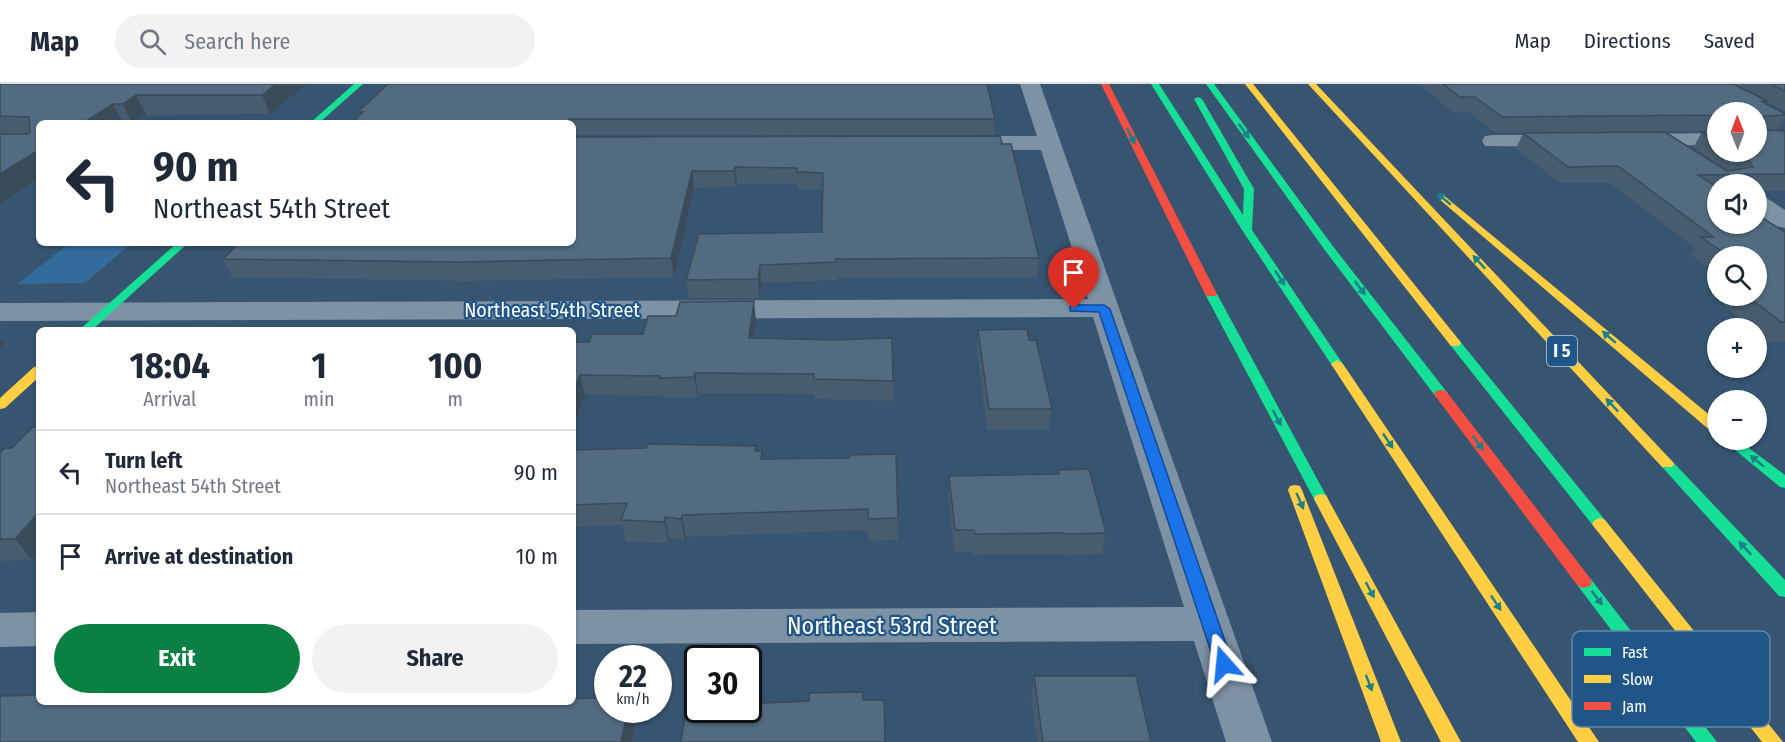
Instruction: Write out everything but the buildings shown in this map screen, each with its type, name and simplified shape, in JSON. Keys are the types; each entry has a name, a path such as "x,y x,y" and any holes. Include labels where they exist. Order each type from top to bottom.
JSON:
{"main road":[{"path":"317,120 359,84"},
{"path":"1105,84 1200,274 1451,742"},
{"path":"1155,84 1248,230 1572,716"},
{"path":"1190,84 1249,189 1248,230"},
{"path":"1210,84 1335,257 1622,631"},
{"path":"1249,84 1685,631"},
{"name":"I 5","path":"1312,84 1785,591"},
{"path":"1339,112 1707,421"},
{"path":"88,327 180,246"},
{"path":"1200,274 1270,434"},
{"path":"0,405 36,373"},
{"path":"1743,450 1785,483"},
{"path":"1289,477 1391,742"},
{"path":"1579,727 1589,742"},
{"path":"1695,727 1707,742"},
{"path":"1761,727 1773,742"}],"street":[{"path":"1030,84 1250,742"},
{"path":"1615,140 1707,139"},
{"path":"1662,140 1691,159"},
{"path":"1493,141 1579,141"},
{"path":"938,143 1050,143"},
{"path":"1767,209 1785,221"},
{"name":"Northeast 54th Street","path":"0,312 1104,309"},
{"name":"Northeast 53rd Street","path":"576,627 1211,624"},
{"path":"0,630 36,629"}],"shaded area":[{"path":"66,246 128,246 85,283 17,284"}],"traffic: fast":[{"path":"317,120 359,84"},
{"path":"1155,84 1247,230 1337,364"},
{"path":"1210,84 1328,247 1441,394"},
{"path":"1198,99 1249,189 1247,230"},
{"path":"88,327 180,246"},
{"path":"1211,294 1321,499"},
{"path":"1455,343 1600,524"},
{"path":"1743,450 1785,483"},
{"path":"1667,464 1785,591"},
{"path":"1584,582 1622,631"},
{"path":"1695,727 1707,742"}],"traffic: slow":[{"path":"1249,84 1455,343"},
{"path":"1312,84 1667,464"},
{"path":"1442,197 1707,421"},
{"path":"1337,364 1572,716"},
{"path":"0,405 36,373"},
{"path":"1295,490 1391,742"},
{"path":"1321,499 1451,742"},
{"path":"1600,524 1685,631"},
{"path":"1579,727 1589,742"},
{"path":"1761,727 1773,742"}],"traffic: jam":[{"path":"1105,84 1211,294"},
{"path":"1441,394 1584,582"}],"route":[{"path":"1074,309 1104,309 1160,469 1224,664"}]}
